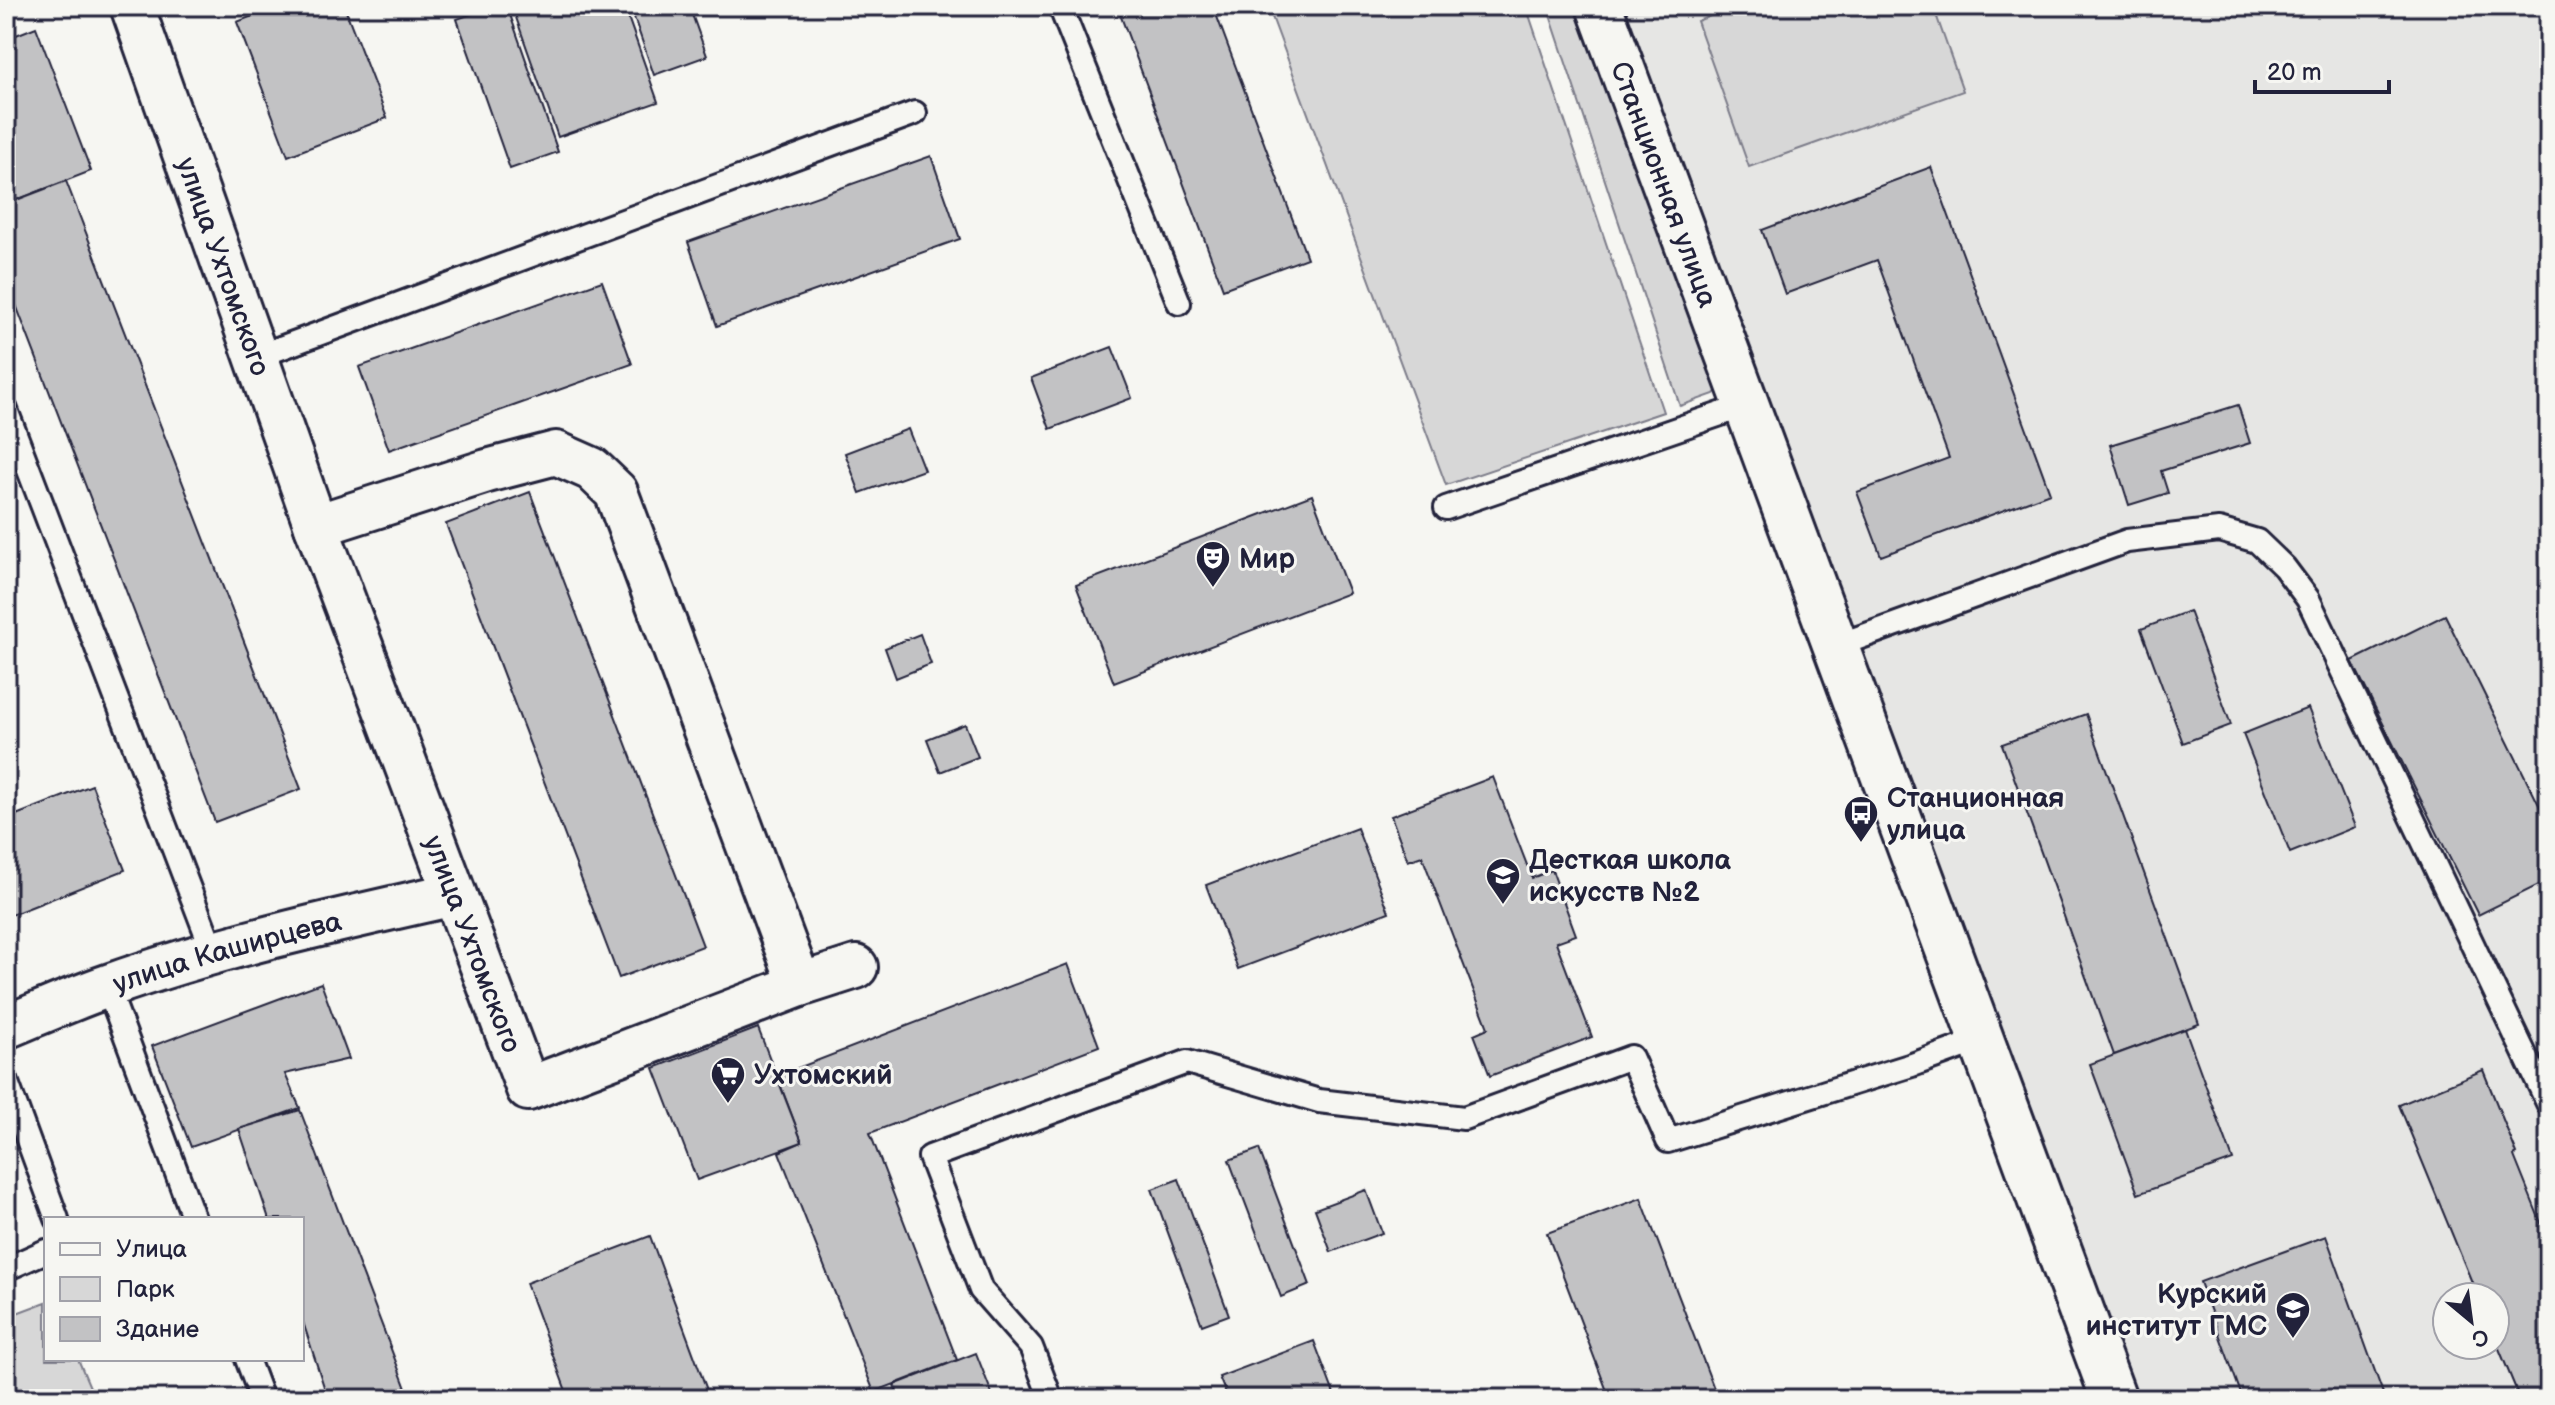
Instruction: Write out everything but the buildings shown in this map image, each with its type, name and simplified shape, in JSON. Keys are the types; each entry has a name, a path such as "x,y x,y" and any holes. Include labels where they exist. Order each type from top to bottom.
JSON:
{"main road":[{"name":"Станционная улица","path":"1599,6 2114,1399"}],"street":[{"name":"улица Ухтомского","path":"132,6 316,526 528,1089 800,985 856,967"},
{"path":"316,526 487,471 556,453 592,469 616,492 800,985"},
{"name":"улица Каширцева","path":"6,1027 107,986 214,954 304,928 454,894"}],"lane":[{"path":"1060,6 1179,303"},
{"path":"256,357 915,113"},
{"path":"1446,508 1747,405"},
{"path":"6,410 214,954"},
{"path":"1836,646 2127,541 2219,530 2257,541 2284,567 2308,599 2549,1105"},
{"path":"107,986 193,1217"},
{"path":"1051,1399 1031,1347 981,1290 930,1157 1187,1062 1319,1101 1464,1118 1631,1057 1668,1141 1912,1065 1981,1040"},
{"path":"6,1080 56,1217"},
{"path":"6,1269 44,1252"},
{"path":"248,1361 262,1399"}],"shaded area":[{"path":"1605,6 2549,6 2549,1399 2101,1399"}],"green space":[{"path":"1268,6 1526,6 1663,412 1446,485"},
{"path":"1547,6 1584,6 1720,387 1714,394 1680,406"},
{"path":"1737,6 1933,6 1963,91 1749,167 1697,21"},
{"path":"44,1303 44,1361 79,1361 95,1399 6,1399 6,1317"}],"place":[{"name":"Мир","path":"1213,589"},
{"name":"Станционная улица","path":"1861,844"},
{"name":"Десткая школа искусств №2","path":"1503,906"},
{"name":"Ухтомский","path":"728,1105"},
{"name":"Курский институт ГМС","path":"2293,1340"}]}
